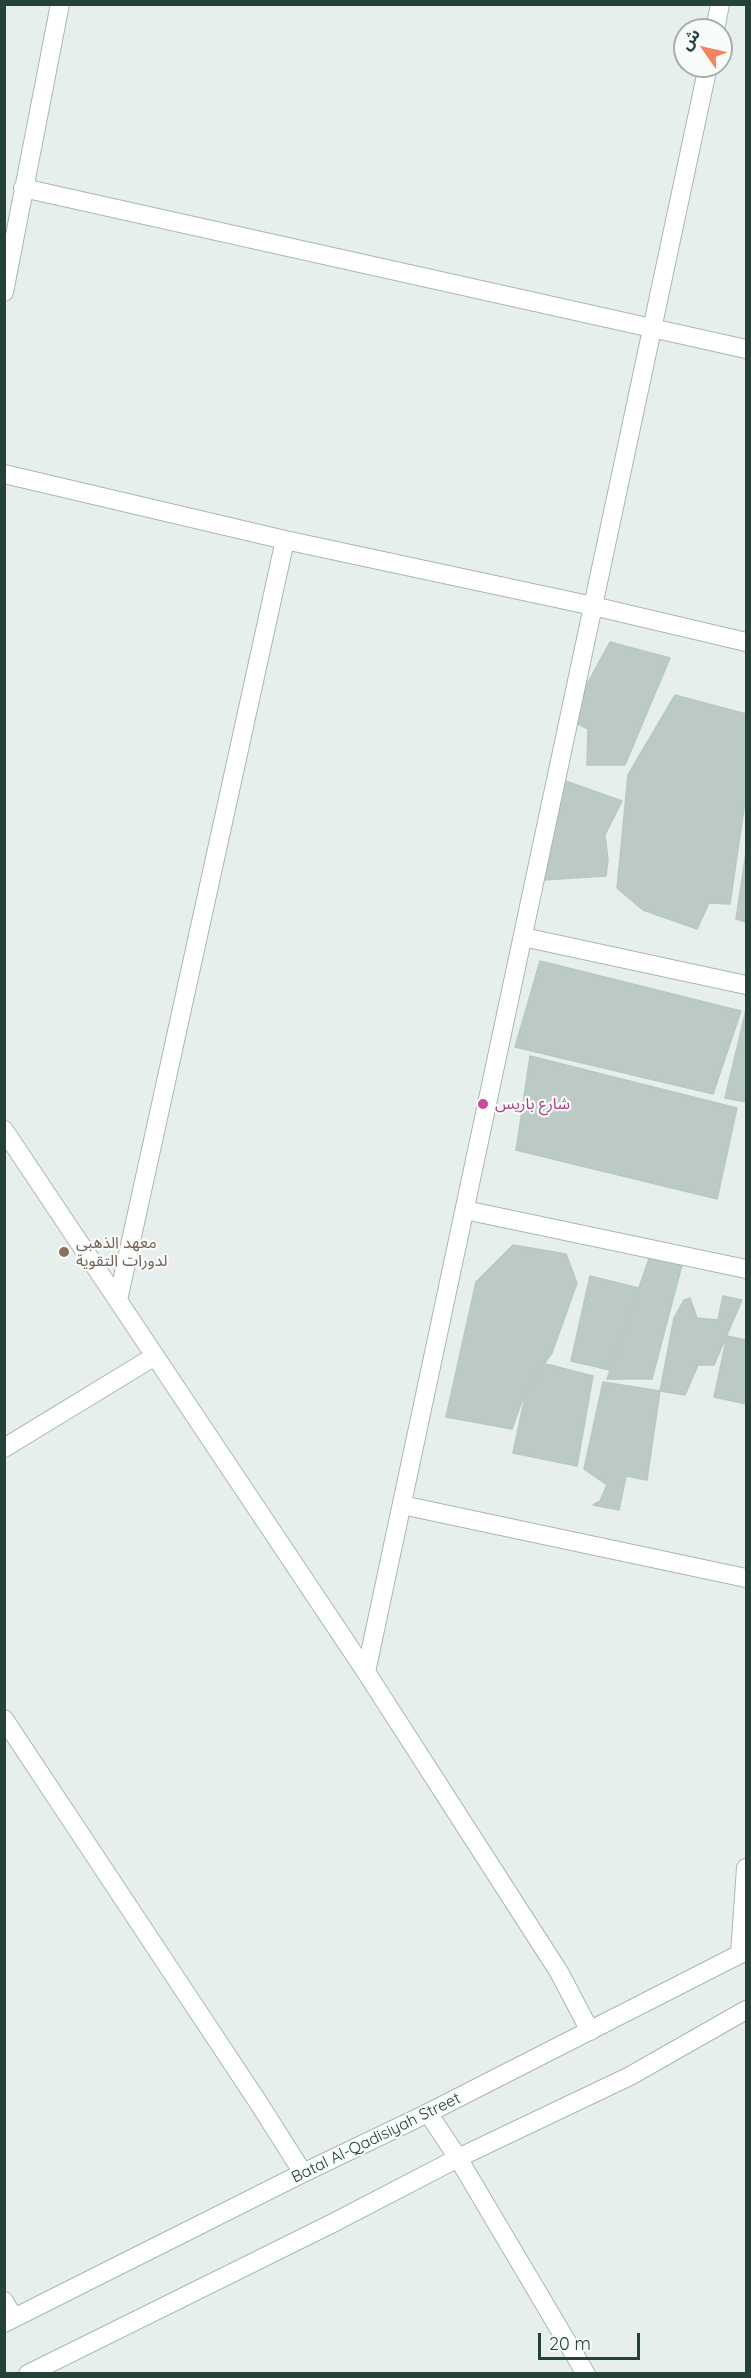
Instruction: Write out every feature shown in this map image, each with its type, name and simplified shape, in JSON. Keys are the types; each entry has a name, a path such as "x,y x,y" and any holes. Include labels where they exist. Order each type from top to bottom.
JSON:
{"street":[{"path":"4,292 60,4"},
{"path":"366,1672 705,78"},
{"path":"23,188 652,330 747,349"},
{"path":"4,474 285,540 593,606 747,642"},
{"path":"118,1300 285,540"},
{"path":"523,937 747,985"},
{"path":"4,1130 366,1672 560,1972 590,2031"},
{"path":"465,1210 747,1269"},
{"path":"4,1448 156,1356"},
{"path":"402,1505 747,1578"},
{"path":"4,1719 303,2173"},
{"path":"743,1953 747,1868"},
{"name":"Batal Al-Qadisiyah Street","path":"9,2321 303,2173 428,2113 743,1953"},
{"path":"28,2373 333,2223 458,2158 630,2076 747,2010"},
{"path":"428,2113 458,2158 586,2373"},
{"path":"4,2301 9,2321"}],"building":[{"path":"610,642 670,658 625,765 587,765 588,729 576,723 586,686"},
{"path":"675,695 746,714 746,795 730,904 709,903 697,929 643,910 617,888 628,775"},
{"path":"557,778 622,801 605,835 608,859 606,876 543,880"},
{"path":"746,852 746,922 736,919"},
{"path":"540,961 741,1011 713,1094 515,1047"},
{"path":"746,1010 746,1102 725,1098"},
{"path":"530,1056 737,1108 717,1199 516,1150"},
{"path":"513,1245 566,1254 577,1283 552,1353 527,1387 512,1429 446,1417 476,1282"},
{"path":"650,1256 682,1265 652,1379 607,1379"},
{"path":"590,1276 639,1288 610,1370 571,1361"},
{"path":"723,1296 742,1300 714,1365 698,1365 685,1395 660,1391 674,1318 684,1300 690,1298 697,1318 718,1320"},
{"path":"727,1336 746,1340 746,1404 714,1397"},
{"path":"546,1364 593,1376 577,1466 513,1453 527,1387"},
{"path":"603,1382 660,1391 647,1480 626,1476 619,1510 593,1505 600,1501 607,1485 584,1469"}],"place":[{"name":"شارع باريس","path":"483,1104"},
{"name":"معهد الذهبي لدورات التقوية","path":"64,1252"}]}
